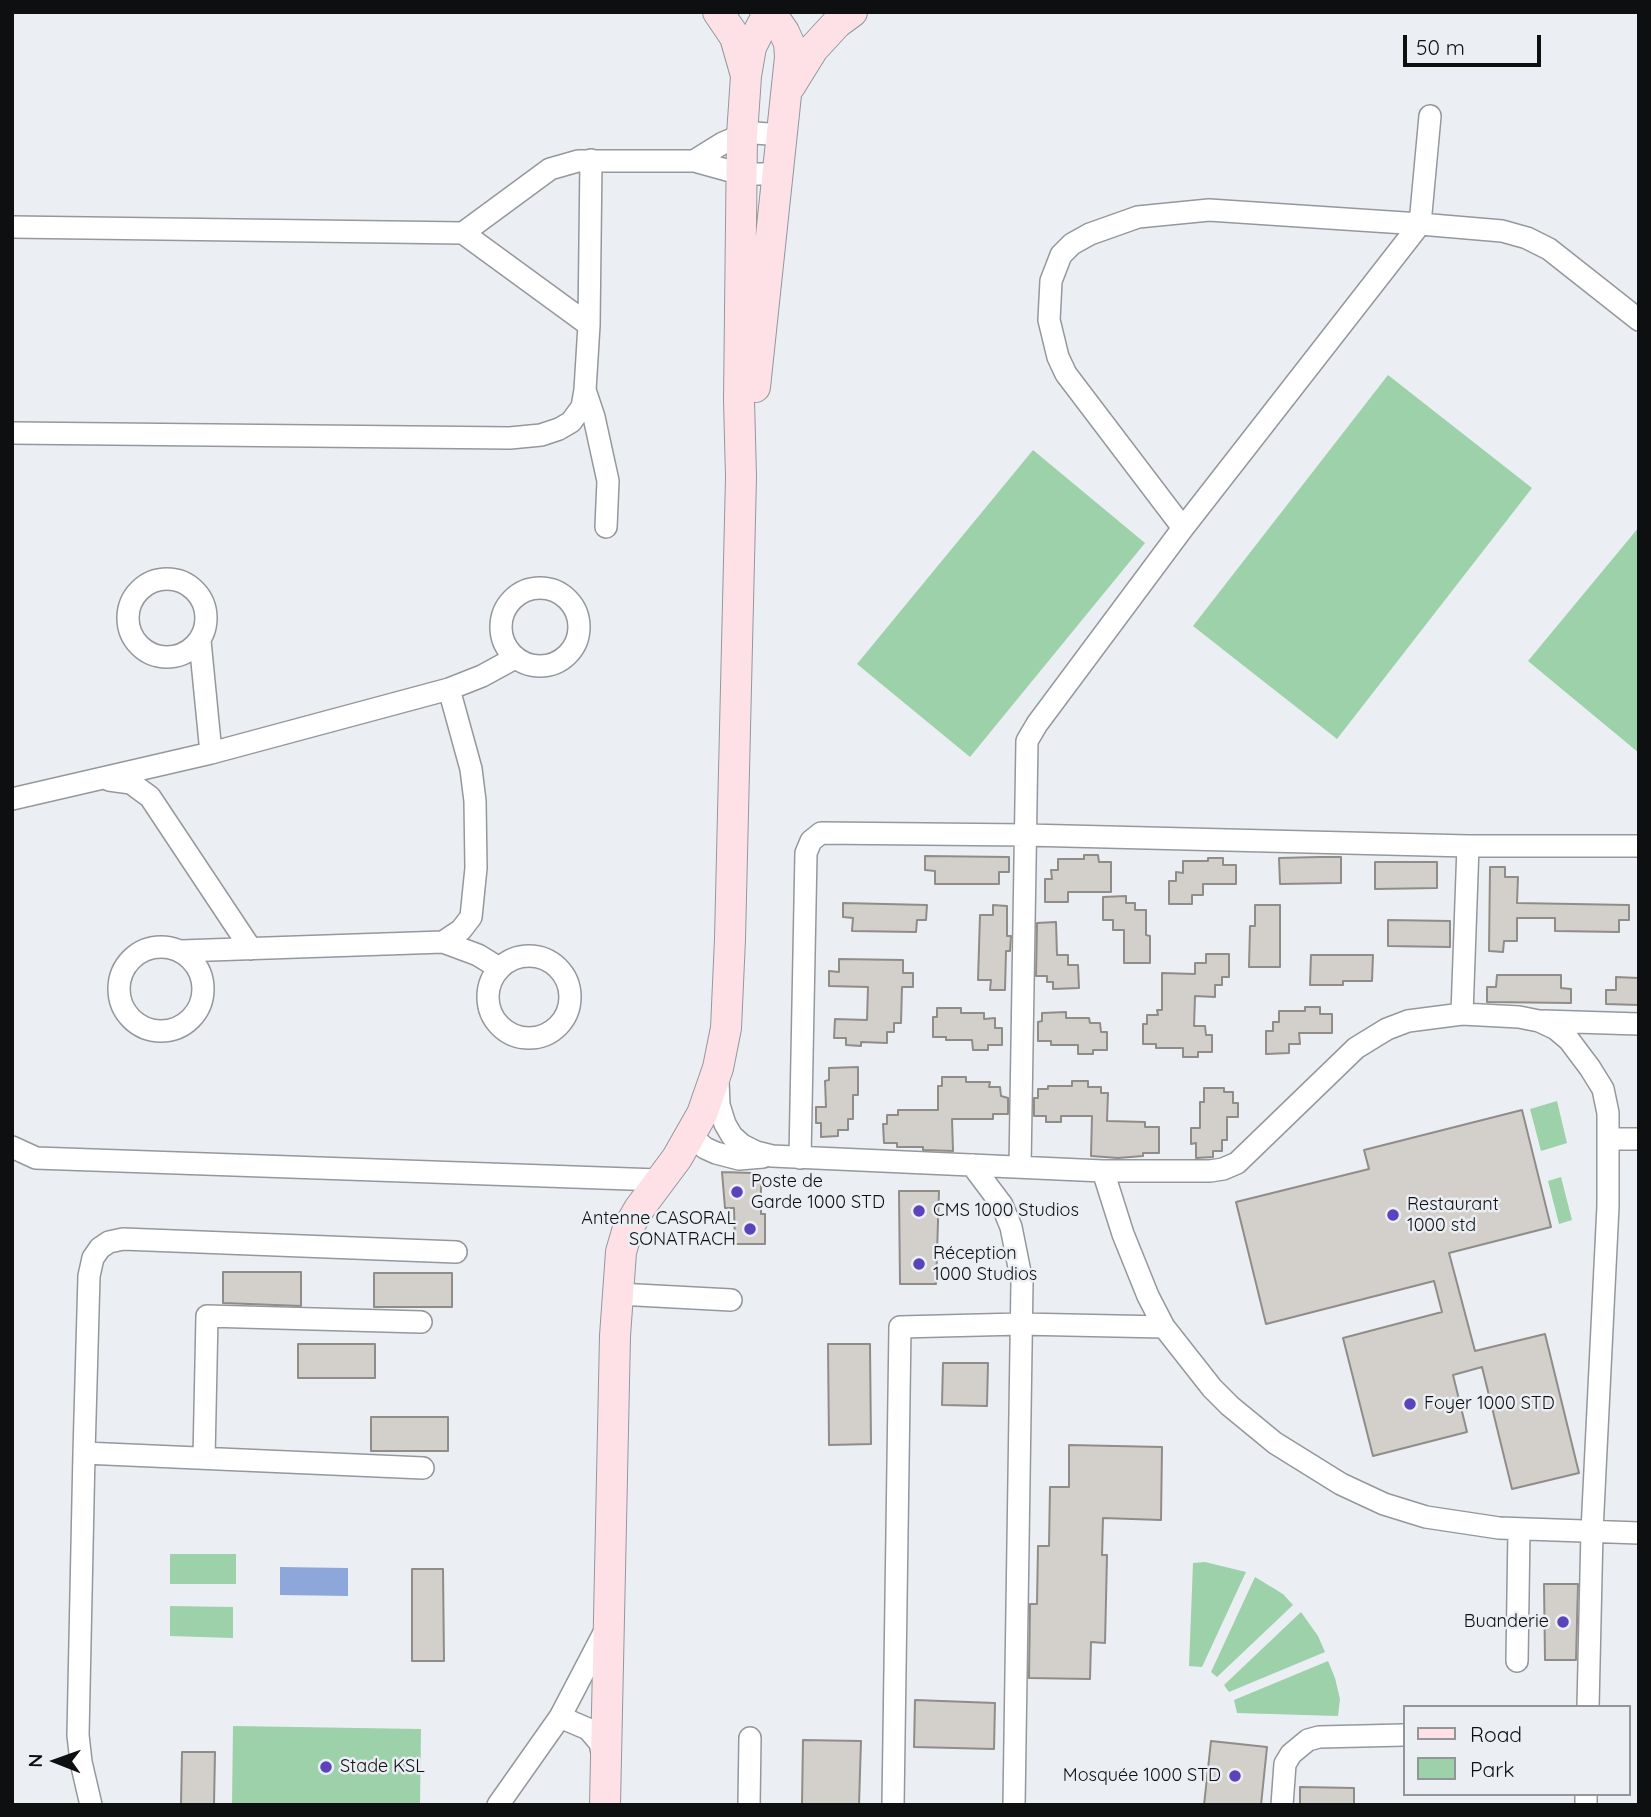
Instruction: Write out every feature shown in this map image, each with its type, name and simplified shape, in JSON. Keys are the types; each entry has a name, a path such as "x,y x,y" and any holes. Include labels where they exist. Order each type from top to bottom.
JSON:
{"street":[{"path":"718,12 735,37 746,76"},
{"path":"788,89 813,49 837,23 852,12"},
{"path":"605,1805 615,1336 621,1252 628,1228 658,1180 677,1158 702,1114 718,1068 726,1028 741,477 738,400 742,135 746,76 755,37 770,13 789,43 788,89 754,399 741,477"},
{"path":"1020,1167 1027,835 1026,749 1030,735 1183,528 1420,224 1430,116"},
{"path":"694,161 742,135 783,135"},
{"path":"12,433 510,438 541,435 559,429 571,422 582,407 585,390 589,325 591,160"},
{"path":"463,233 550,169 570,162 694,161 741,174 778,174"},
{"path":"1183,528 1066,374 1058,357 1049,320 1049,291 1053,271 1061,255 1081,239 1138,217 1209,210 1502,231 1527,238 1549,249 1639,320"},
{"path":"12,227 463,233 589,325"},
{"path":"585,390 594,417 608,481 606,527"},
{"path":"200,641 211,753"},
{"path":"12,799 211,753 449,689 482,676 514,658"},
{"path":"443,942 461,930 471,917 476,868 475,801 471,769 449,689"},
{"path":"97,779 131,782 150,797 251,949"},
{"path":"800,1158 806,863 807,849 818,834 1027,835 1468,846 1639,846"},
{"path":"1462,1014 1468,846"},
{"path":"181,951 193,961 203,988 201,1003 194,1016 169,1031 154,1031 140,1026 122,1007 118,994 119,981 123,968 132,958 142,950 155,946 181,951 443,942 478,955 499,968"},
{"path":"718,1068 719,1105 732,1136 755,1152 772,1156 1103,1171 1223,1169 1237,1163 1356,1048 1387,1029 1408,1021 1462,1014 1519,1017 1539,1021 1639,1024"},
{"path":"1539,1021 1556,1029 1569,1040 1603,1089 1608,1113 1608,1206 1592,1531 1588,1705"},
{"path":"690,1135 705,1148 729,1157 751,1159 772,1156"},
{"path":"1609,1139 1639,1139"},
{"path":"12,1147 36,1158 658,1180"},
{"path":"972,1165 1002,1206 1011,1227 1022,1282 1014,1805"},
{"path":"1103,1171 1123,1234 1148,1296 1164,1327 1195,1368 1230,1406 1275,1443 1341,1485 1384,1504 1426,1517 1520,1530 1639,1533"},
{"path":"91,1805 78,1735 89,1276 93,1258 100,1248 109,1242 123,1239 456,1252"},
{"path":"618,1294 731,1300"},
{"path":"204,1458 208,1316 421,1322"},
{"path":"893,1805 900,1327 1020,1324 1164,1327"},
{"path":"84,1453 423,1468"},
{"path":"1517,1661 1520,1530"},
{"path":"498,1805 560,1717 609,1622"},
{"path":"560,1717 588,1729 600,1743 606,1766"},
{"path":"1282,1805 1285,1764 1291,1754 1308,1740 1319,1737 1402,1735"},
{"path":"749,1805 750,1738"}],"green space":[{"path":"1388,375 1532,488 1337,739 1193,626"},
{"path":"1033,450 1145,543 970,757 857,664"},
{"path":"1639,527 1639,753 1528,661"},
{"path":"1557,1101 1567,1143 1541,1151 1530,1109"},
{"path":"1561,1177 1572,1220 1559,1224 1548,1181"},
{"path":"170,1554 236,1554 236,1584 170,1584"},
{"path":"1205,1562 1246,1572 1202,1667 1189,1666 1193,1563"},
{"path":"1255,1577 1283,1594 1293,1605 1217,1677 1211,1672"},
{"path":"170,1606 233,1607 233,1638 170,1636"},
{"path":"1301,1612 1318,1636 1325,1652 1229,1692 1224,1685"},
{"path":"1328,1661 1340,1699 1338,1716 1237,1713 1234,1700"},
{"name":"Stade KSL","path":"233,1726 421,1729 420,1805 232,1805"}],"water":[{"path":"280,1567 348,1568 348,1596 280,1595"}],"building":[{"path":"1084,855 1098,855 1099,862 1111,862 1111,892 1068,892 1068,902 1045,902 1045,879 1052,879 1051,870 1058,870 1058,859 1084,859"},
{"path":"925,856 1009,857 1009,872 999,872 999,884 935,884 935,871 925,870"},
{"path":"1341,857 1341,883 1280,884 1279,858"},
{"path":"1208,858 1223,858 1223,865 1236,865 1236,884 1203,884 1203,895 1192,895 1192,904 1169,904 1169,881 1176,881 1176,872 1183,873 1183,861 1208,861"},
{"path":"1375,862 1437,862 1437,888 1375,889"},
{"path":"1490,867 1505,867 1505,877 1518,877 1517,903 1629,905 1629,920 1619,920 1619,932 1555,931 1555,918 1517,918 1517,941 1504,941 1503,952 1489,951"},
{"path":"1126,896 1126,903 1135,903 1135,910 1146,910 1150,963 1124,963 1124,930 1113,930 1113,920 1103,920 1103,897"},
{"path":"843,903 927,905 926,920 917,920 916,932 852,931 853,918 843,917"},
{"path":"993,905 1007,906 1007,936 1011,936 1010,951 1006,951 1005,990 990,990 991,980 978,980 980,915 993,915"},
{"path":"1255,905 1280,905 1280,967 1249,967 1250,926 1255,926"},
{"path":"1388,920 1450,921 1450,947 1388,946"},
{"path":"1056,922 1057,955 1068,955 1068,965 1078,965 1079,988 1053,989 1053,982 1047,982 1047,976 1036,976 1037,923"},
{"path":"1206,954 1229,954 1229,977 1222,977 1222,985 1215,985 1215,997 1195,996 1194,1026 1205,1026 1206,1035 1212,1035 1212,1052 1198,1052 1198,1057 1183,1057 1183,1048 1156,1048 1156,1044 1143,1044 1143,1024 1147,1024 1147,1015 1158,1015 1157,1010 1162,1010 1162,973 1195,974 1195,963 1206,963"},
{"path":"1311,955 1373,955 1372,981 1343,981 1343,985 1310,985"},
{"path":"839,959 903,960 903,973 913,973 913,987 902,987 901,1023 894,1023 894,1032 887,1032 887,1043 861,1042 861,1046 846,1045 846,1038 834,1038 835,1019 867,1020 868,987 829,986 829,971 839,972"},
{"path":"1497,975 1561,975 1561,988 1571,989 1571,1003 1487,1002 1487,987 1496,987"},
{"path":"1616,977 1639,978 1639,1005 1606,1004 1606,990 1616,990"},
{"path":"1305,1007 1320,1007 1320,1014 1332,1014 1332,1033 1299,1033 1300,1044 1289,1044 1289,1053 1266,1054 1266,1031 1273,1031 1273,1022 1279,1022 1279,1011 1305,1011"},
{"path":"937,1008 961,1008 961,1013 984,1013 984,1019 995,1018 995,1028 1002,1028 1002,1045 988,1045 988,1050 973,1050 972,1040 933,1037 933,1017 937,1017"},
{"path":"1066,1012 1066,1018 1089,1018 1090,1023 1100,1023 1101,1032 1107,1032 1107,1050 1078,1054 1078,1045 1051,1045 1051,1041 1038,1041 1038,1022 1042,1021 1042,1013"},
{"path":"858,1067 858,1095 853,1095 853,1119 848,1119 848,1130 838,1130 838,1136 821,1137 821,1123 816,1123 816,1107 826,1107 825,1081 829,1080 829,1068"},
{"path":"942,1077 966,1077 966,1082 990,1082 989,1087 1000,1087 1001,1096 1008,1098 1008,1114 993,1114 993,1119 952,1119 953,1151 897,1147 897,1143 884,1143 883,1124 887,1124 887,1115 898,1115 898,1110 938,1110 938,1086 942,1086"},
{"path":"1072,1081 1088,1081 1088,1087 1101,1087 1101,1093 1108,1093 1107,1121 1145,1122 1145,1127 1159,1127 1159,1153 1118,1158 1091,1156 1092,1116 1061,1116 1061,1122 1046,1122 1046,1116 1034,1116 1034,1098 1038,1098 1038,1089 1048,1089 1048,1086 1072,1086"},
{"path":"1204,1088 1224,1088 1224,1092 1233,1092 1233,1103 1238,1103 1238,1117 1227,1117 1227,1140 1222,1140 1222,1151 1213,1151 1213,1157 1196,1158 1196,1143 1191,1144 1191,1128 1200,1128 1200,1102 1204,1102"},
{"name":"Restaurant 1000 std","path":"1522,1110 1551,1227 1449,1253 1475,1351 1545,1334 1579,1473 1512,1489 1482,1367 1453,1375 1467,1432 1373,1456 1343,1338 1442,1312 1434,1281 1266,1324 1236,1202 1369,1169 1364,1150"},
{"path":"722,1172 753,1173 753,1182 761,1182 765,1244 735,1244 734,1208 725,1208"},
{"path":"899,1191 939,1191 936,1284 900,1284"},
{"path":"223,1272 301,1272 301,1306 223,1303"},
{"path":"374,1273 452,1273 452,1307 374,1307"},
{"path":"298,1344 375,1344 375,1378 298,1378"},
{"path":"828,1344 870,1344 871,1444 829,1445"},
{"path":"943,1363 988,1363 987,1406 942,1405"},
{"path":"371,1417 448,1417 448,1451 371,1451"},
{"path":"1069,1445 1162,1447 1161,1520 1103,1518 1102,1555 1107,1555 1105,1643 1091,1642 1090,1679 1029,1678 1030,1604 1037,1604 1038,1546 1049,1546 1050,1487 1069,1487"},
{"path":"412,1569 443,1569 444,1661 412,1661"},
{"name":"Buanderie","path":"1544,1584 1578,1584 1576,1660 1545,1660"},
{"path":"915,1700 995,1703 994,1749 914,1747"},
{"path":"803,1740 861,1741 859,1805 802,1805"},
{"name":"Mosquée 1000 STD","path":"1211,1741 1267,1747 1261,1805 1204,1805"},
{"path":"182,1752 215,1752 214,1805 181,1805"},
{"path":"1300,1787 1354,1788 1354,1805 1300,1805"}],"place":[{"name":"Poste de Garde 1000 STD","path":"737,1192"},
{"name":"CMS 1000 Studios","path":"919,1211"},
{"name":"Restaurant 1000 std","path":"1393,1215"},
{"name":"Antenne CASORAL SONATRACH","path":"750,1229"},
{"name":"Réception 1000 Studios","path":"919,1264"},
{"name":"Foyer 1000 STD","path":"1410,1404"},
{"name":"Buanderie","path":"1563,1622"},
{"name":"Stade KSL","path":"326,1767"},
{"name":"Mosquée 1000 STD","path":"1235,1776"}]}
